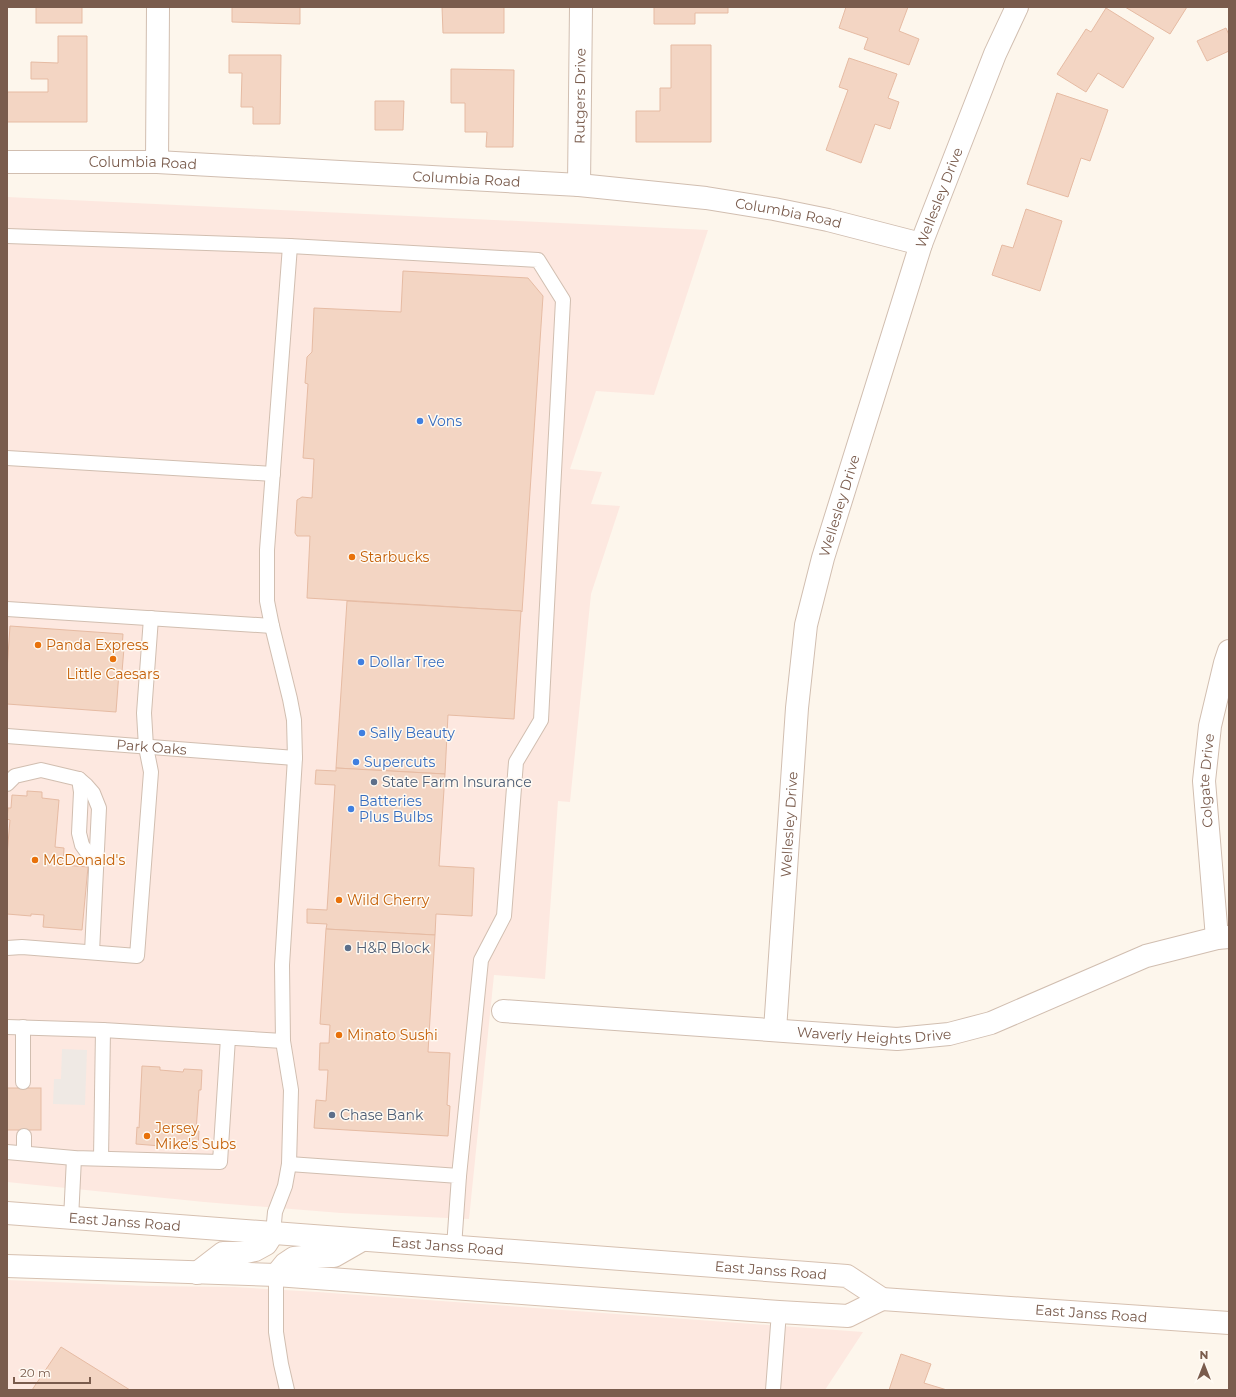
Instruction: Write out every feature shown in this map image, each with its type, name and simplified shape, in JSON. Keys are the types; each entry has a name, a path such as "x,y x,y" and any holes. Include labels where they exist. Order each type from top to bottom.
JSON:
{"street":[{"path":"157,162 158,7"},
{"name":"Rutgers Drive","path":"579,185 581,7"},
{"name":"Wellesley Drive","path":"775,1030 797,708 806,625 823,558 921,244 995,54 1017,7"},
{"name":"Columbia Road","path":"7,162 157,162 579,185 706,198 774,209 828,220 921,244"},
{"name":"Colgate Drive","path":"1223,937 1204,781 1210,726 1229,651"},
{"name":"Waverly Heights Drive","path":"503,1011 897,1038 949,1034 991,1023 1146,956 1223,937"},
{"name":"East Janss Road","path":"7,1214 847,1276 882,1299 1229,1323"},
{"path":"197,1273 223,1253 242,1253 255,1250 266,1244 273,1233"},
{"path":"276,1275 285,1264 294,1258 334,1256 362,1240"},
{"path":"7,1266 276,1275 848,1316 882,1299"}],"lane":[{"path":"7,236 290,246 538,260 564,300 541,720 516,762 504,916 481,960 459,1176 454,1247"},
{"path":"273,1233 275,1212 285,1186 289,1164 291,1090 283,1041 282,965 295,758 294,720 267,601 267,550 290,246"},
{"path":"7,458 273,474"},
{"path":"7,609 272,626"},
{"path":"7,948 22,947 137,956 150,772 146,747 144,713 151,618"},
{"name":"Park Oaks","path":"7,736 295,758"},
{"path":"7,784 15,776 41,770 79,779 93,793 99,808 92,952"},
{"path":"79,779 81,792 79,833 82,845 96,864"},
{"path":"7,1027 103,1030 283,1041"},
{"path":"23,1027 23,1086"},
{"path":"101,1158 103,1030"},
{"path":"7,1152 74,1158 220,1162 228,1038"},
{"path":"23,1132 24,1153"},
{"path":"71,1219 74,1158"},
{"path":"289,1164 459,1176"},
{"path":"276,1275 276,1332 287,1390"},
{"path":"772,1390 779,1312"}],"shaded area":[{"path":"7,197 708,230 654,395 596,391 570,469 602,472 591,504 620,506 591,594 570,802 558,801 545,979 494,975 469,1219 341,1213 204,1202 7,1182"},
{"path":"62,1049 87,1050 85,1105 53,1104 54,1079 61,1079"},
{"path":"7,1280 146,1286 234,1287 318,1292 863,1332 825,1390 7,1390"}],"building":[{"path":"36,7 82,7 82,23 36,23"},
{"path":"232,7 300,7 300,24 232,22"},
{"path":"442,7 504,7 504,33 443,33"},
{"path":"654,7 728,7 728,13 695,13 695,24 654,24"},
{"path":"846,7 908,7 899,31 919,39 909,65 864,49 868,38 839,28"},
{"path":"1125,7 1187,7 1170,34"},
{"path":"1106,8 1154,38 1123,88 1098,73 1086,92 1057,74 1086,29 1091,32"},
{"path":"1226,28 1229,35 1229,51 1207,61 1197,41"},
{"path":"58,36 87,36 87,122 7,122 7,92 48,92 48,79 31,79 31,62 58,63"},
{"path":"671,45 711,45 711,142 636,142 636,111 660,111 660,88 671,88"},
{"path":"229,55 281,55 280,124 253,124 253,107 241,107 242,73 229,73"},
{"path":"849,58 897,74 888,98 899,102 890,129 875,124 861,163 826,150 848,90 839,87"},
{"path":"451,69 514,70 513,147 486,147 487,132 465,132 465,103 451,103"},
{"path":"1057,93 1108,110 1090,161 1081,158 1068,197 1027,184"},
{"path":"375,101 404,101 403,130 375,130"},
{"path":"1026,209 1062,221 1040,291 992,275 1002,245 1013,248"},
{"name":"Vons","path":"403,271 528,278 543,296 522,612 307,598 310,536 297,536 295,533 297,500 302,497 312,498 314,459 303,458 308,384 305,383 307,357 312,352 314,308 401,312"},
{"path":"347,601 521,611 514,719 448,715 445,774 336,768"},
{"path":"10,626 123,634 122,648 124,648 122,672 119,672 116,712 7,704 7,670"},
{"path":"336,768 445,774 439,866 474,868 472,916 436,914 435,935 326,929 327,924 307,923 307,909 327,910 335,785 315,784 316,770 336,771"},
{"name":"McDonald's","path":"27,791 42,792 42,798 59,800 55,847 64,848 63,865 88,867 82,930 43,927 44,915 31,914 31,916 7,914 7,855 10,820 7,819 8,808 11,808 12,795 27,796"},
{"path":"326,929 435,935 428,1052 450,1053 447,1105 450,1106 448,1136 314,1128 316,1100 326,1101 328,1070 319,1070 320,1043 329,1043 330,1025 320,1024"},
{"path":"142,1066 160,1067 160,1070 183,1072 184,1069 202,1070 196,1131 199,1131 198,1149 136,1144 137,1127 139,1128"},
{"path":"7,1088 41,1088 41,1130 7,1130"},
{"path":"61,1347 130,1390 32,1390"},
{"path":"901,1354 931,1364 924,1383 947,1390 889,1390"}],"place":[{"name":"Vons","path":"420,421"},
{"name":"Starbucks","path":"352,557"},
{"name":"Panda Express","path":"38,645"},
{"name":"Little Caesars","path":"113,659"},
{"name":"Dollar Tree","path":"361,662"},
{"name":"Sally Beauty","path":"362,733"},
{"name":"Supercuts","path":"356,762"},
{"name":"State Farm Insurance","path":"374,782"},
{"name":"Batteries Plus Bulbs","path":"351,809"},
{"name":"McDonald's","path":"35,860"},
{"name":"Wild Cherry","path":"339,900"},
{"name":"H&R Block","path":"348,948"},
{"name":"Minato Sushi","path":"339,1035"},
{"name":"Chase Bank","path":"332,1115"},
{"name":"Jersey Mike's Subs","path":"147,1136"}]}
